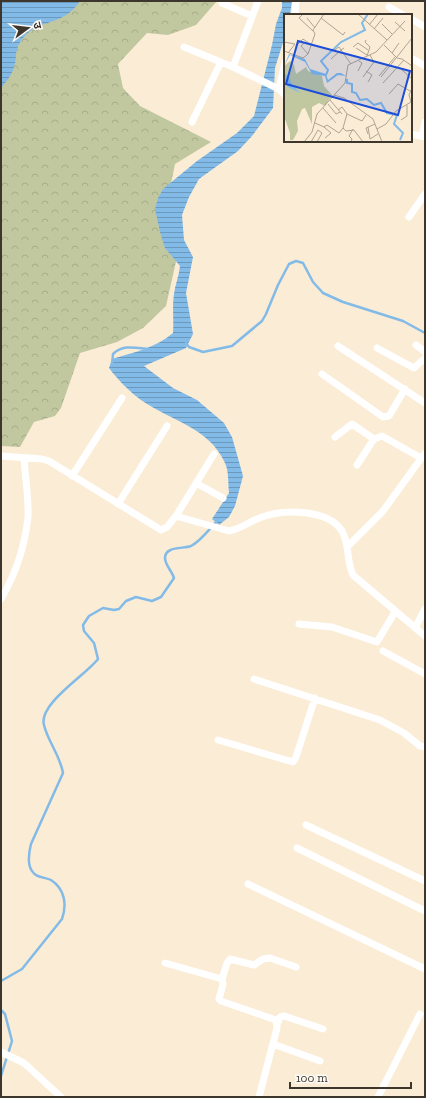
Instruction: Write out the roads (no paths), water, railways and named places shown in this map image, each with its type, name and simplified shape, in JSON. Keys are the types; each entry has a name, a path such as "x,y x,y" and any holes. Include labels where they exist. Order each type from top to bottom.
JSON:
{"street":[{"path":"234,67 258,1"},
{"path":"295,14 296,1"},
{"path":"222,3 252,16"},
{"path":"388,7 401,14"},
{"path":"412,20 425,26"},
{"path":"184,47 234,67 277,88 284,94"},
{"path":"412,59 425,66"},
{"path":"192,122 221,62"},
{"path":"277,88 284,65"},
{"path":"412,134 424,136 425,122"},
{"path":"409,217 425,194"},
{"path":"416,345 425,352"},
{"path":"338,346 425,403"},
{"path":"377,348 414,368 425,358"},
{"path":"322,374 383,417 389,416 405,389"},
{"path":"72,476 122,398"},
{"path":"335,437 352,424 374,439"},
{"path":"118,504 167,426"},
{"path":"348,546 386,508 423,456 382,436 374,439 357,465"},
{"path":"1,456 42,458 49,461 161,530 167,527 176,516 214,454"},
{"path":"1,600 14,572 26,527 28,506 24,458"},
{"path":"196,483 223,498"},
{"path":"176,516 221,530 237,530 262,517 272,514 310,513 328,518 342,531 348,546 350,568 353,575 425,636"},
{"path":"415,628 425,609"},
{"path":"299,624 332,626 377,642 395,612"},
{"path":"383,651 425,674"},
{"path":"254,679 380,720 404,733 420,746 425,747"},
{"path":"218,740 293,762 296,757 315,698"},
{"path":"306,825 425,881"},
{"path":"297,848 425,912"},
{"path":"248,884 425,969"},
{"path":"278,1023 274,1018 221,1001 219,999 223,984 222,979 227,963 230,959 254,965 263,959 270,958 296,967"},
{"path":"165,964 222,979"},
{"path":"378,1097 420,1014"},
{"path":"259,1097 280,1017 284,1016 322,1028"},
{"path":"273,1044 320,1061"},
{"path":"1,1052 24,1063 61,1097"}],"water":[{"path":"1,1 80,1 66,15 37,27 23,38 18,46 12,73 1,88"},
{"path":"282,1 292,1 290,14 284,14 284,39 275,68 273,108 252,136 238,151 199,179 189,197 182,215 184,240 193,257 186,293 193,334 186,348 144,366 173,388 197,400 224,423 232,437 243,476 235,506 229,517 219,525 212,519 229,493 226,466 218,451 199,433 141,400 116,377 109,368 112,359 152,346 173,333 173,299 180,266 165,248 155,209 158,198 163,189 197,161 237,133 254,116 276,24 282,8"}],"waterway":[{"path":"186,343 189,347 203,352 232,346 262,321 289,264 296,261 303,263 313,282 323,293 343,302 403,321 425,333"},
{"path":"112,365 113,354 121,349 130,347 149,349"},
{"path":"1,981 22,969 62,919 64,914 64,898 62,893 56,884 51,880 38,876 34,873 29,865 29,854 31,844 63,773 59,760 48,737 44,725 44,717 48,708 55,699 98,659 94,643 84,631 83,625 89,616 103,608 114,610 119,609 126,601 136,597 152,601 161,597 174,578 166,563 165,558 168,551 195,544 218,520"},
{"path":"1,1010 5,1014 12,1041 1,1076"}]}
